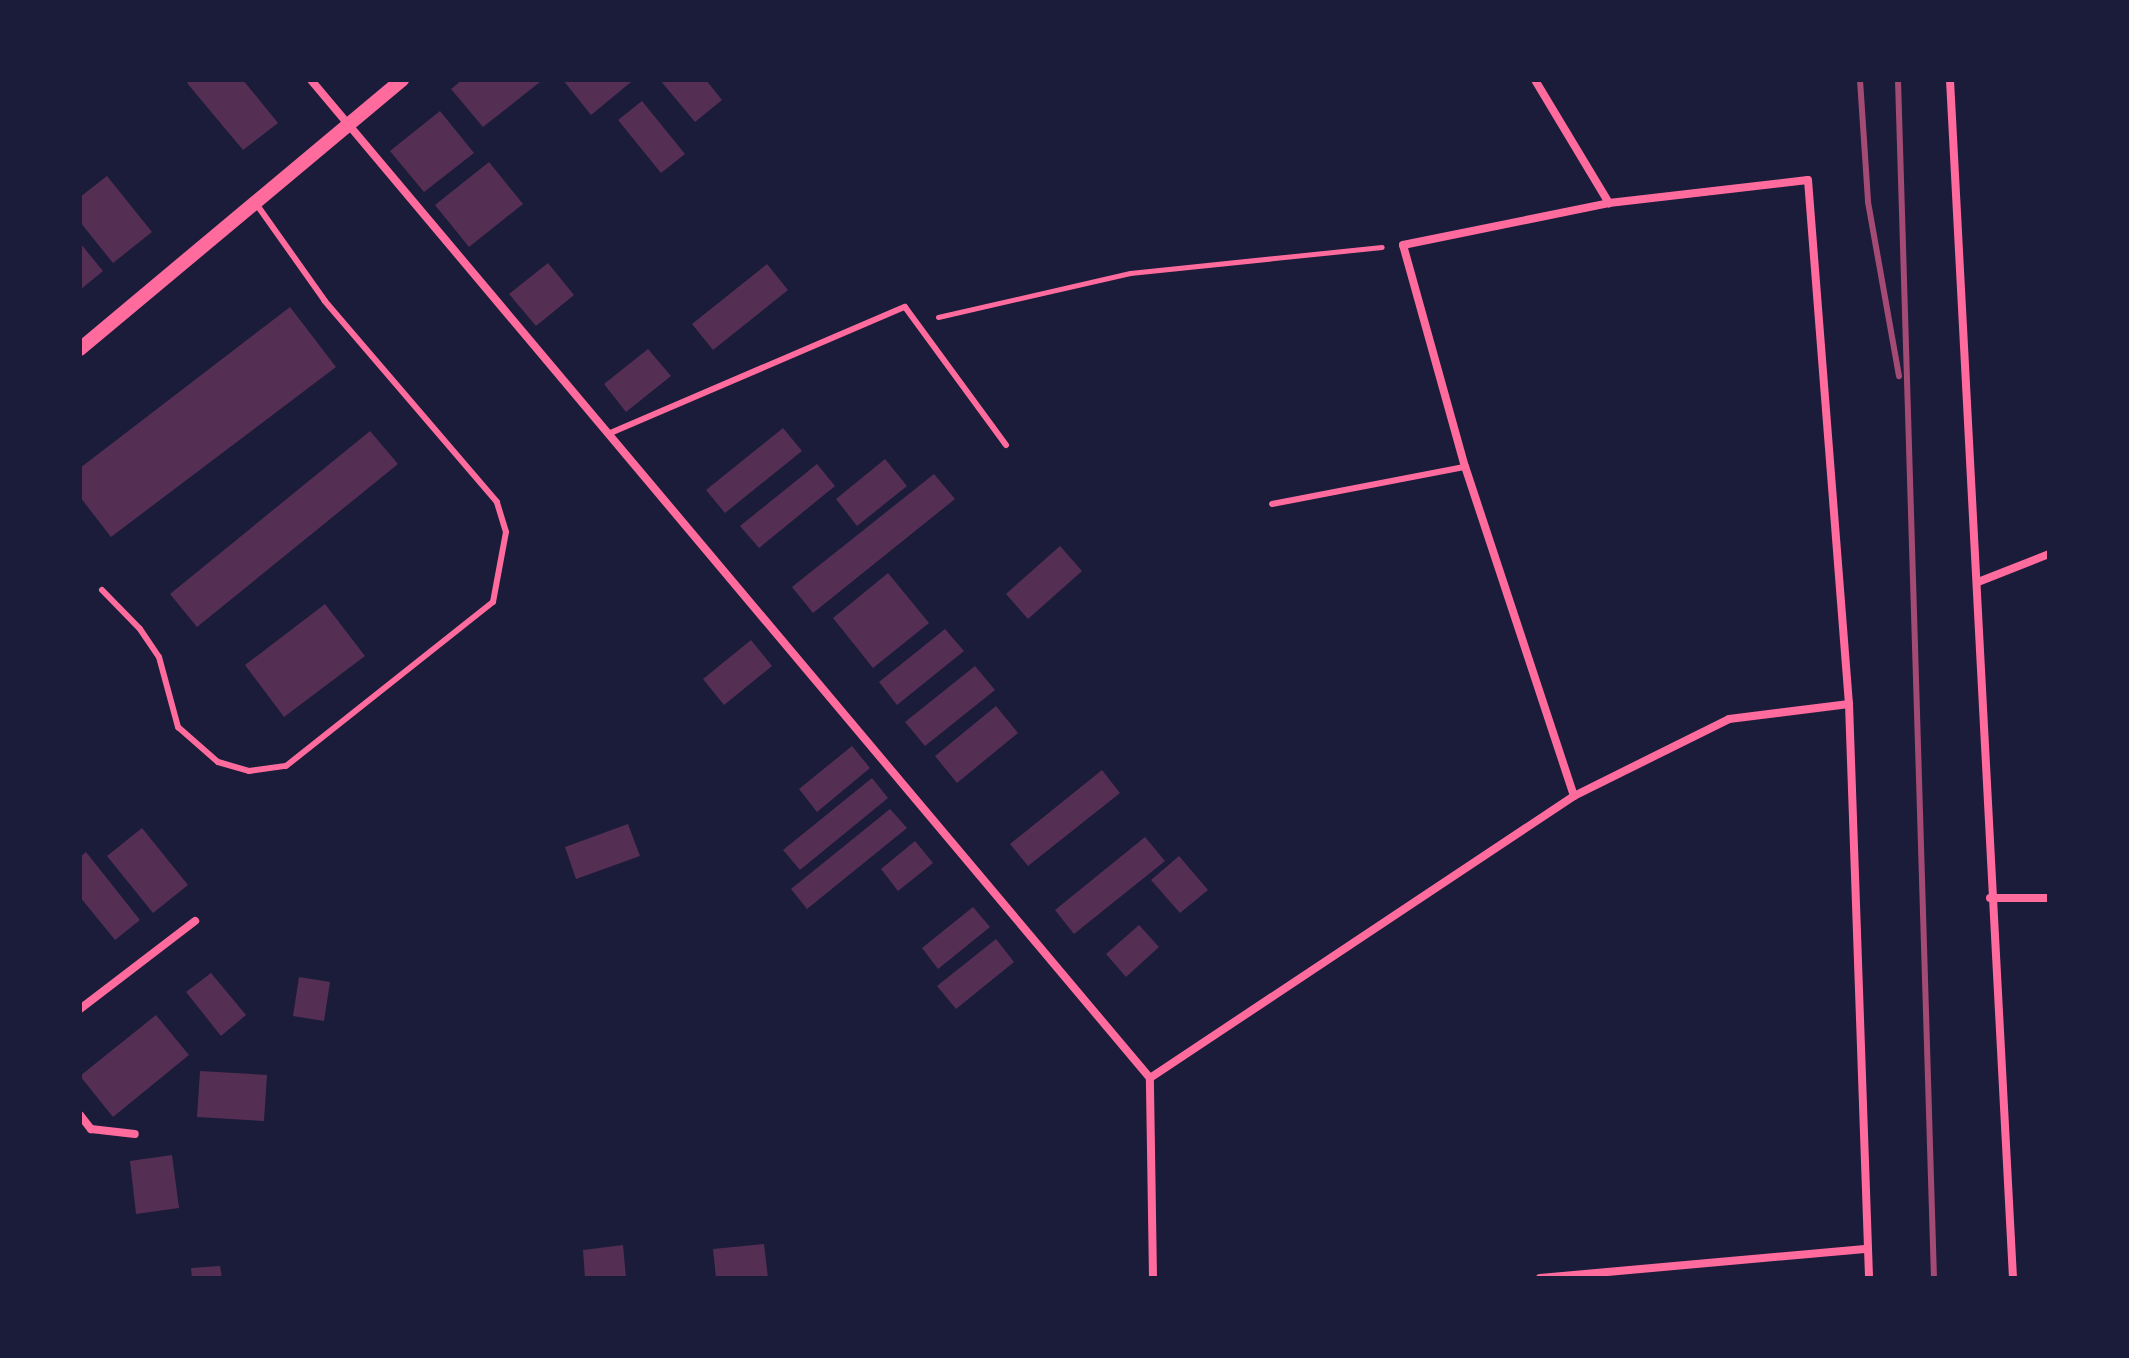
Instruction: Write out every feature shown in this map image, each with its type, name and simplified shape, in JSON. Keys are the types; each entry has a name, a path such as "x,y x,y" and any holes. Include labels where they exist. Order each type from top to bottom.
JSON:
{"street":[{"path":"311,80 1150,1078 1153,1278"},
{"path":"80,349 402,80"},
{"path":"1535,80 1609,203"},
{"path":"1950,80 1978,582 1990,898 2013,1278"},
{"path":"1574,796 1465,467 1403,245 1609,203 1808,180 1849,704 1869,1278"},
{"path":"1978,582 2049,554"},
{"path":"1150,1078 1574,796 1729,719 1849,704"},
{"path":"1990,898 2049,898"},
{"path":"80,1009 195,921"},
{"path":"80,1115 91,1129 135,1134"},
{"path":"1540,1278 1868,1249"}],"lane":[{"path":"102,590 140,629 159,657 178,727 218,762 249,771 286,766 493,602 506,532 497,502 325,301 255,202"},
{"path":"608,434 905,307 1006,445"},
{"path":"1272,504 1465,467"}],"path":[{"path":"916,322 1130,273 1403,245"}],"building":[{"path":"191,80 243,80 278,123 243,150 187,83"},
{"path":"462,80 540,82 483,127 451,89"},
{"path":"563,80 629,80 631,82 591,115"},
{"path":"660,80 706,80 722,100 695,122"},
{"path":"642,101 685,154 661,173 618,120"},
{"path":"440,111 474,153 424,192 390,151"},
{"path":"489,162 523,204 469,247 435,205"},
{"path":"107,176 152,232 113,263 80,222 80,197"},
{"path":"80,243 103,271 80,290"},
{"path":"548,263 574,295 536,326 509,294"},
{"path":"767,264 788,290 713,350 692,324"},
{"path":"290,307 336,367 111,537 80,497 80,468"},
{"path":"648,349 671,376 626,412 604,384"},
{"path":"783,428 802,451 725,513 706,490"},
{"path":"370,431 398,464 197,627 170,594"},
{"path":"885,459 907,486 857,526 836,499"},
{"path":"817,464 835,486 759,548 740,526"},
{"path":"934,474 955,499 813,613 792,587"},
{"path":"1060,546 1082,571 1028,619 1006,594"},
{"path":"888,573 929,623 873,668 833,618"},
{"path":"325,604 365,656 284,717 245,665"},
{"path":"945,629 964,651 897,705 879,682"},
{"path":"751,640 772,666 724,705 703,679"},
{"path":"975,666 995,690 925,746 905,722"},
{"path":"996,706 1018,733 957,783 935,756"},
{"path":"852,746 870,768 817,812 799,789"},
{"path":"1102,770 1120,793 1028,866 1010,844"},
{"path":"872,778 888,798 800,870 783,850"},
{"path":"890,809 907,828 807,909 791,889"},
{"path":"628,824 640,856 576,879 565,847"},
{"path":"142,828 188,885 153,913 107,856"},
{"path":"1145,837 1165,861 1074,934 1055,910"},
{"path":"915,841 933,863 898,891 881,869"},
{"path":"86,852 140,920 115,940 80,897 80,857"},
{"path":"1179,856 1208,890 1180,913 1151,880"},
{"path":"973,907 990,927 938,969 922,948"},
{"path":"1139,925 1159,947 1126,977 1106,954"},
{"path":"996,939 1014,962 956,1009 937,986"},
{"path":"211,973 246,1015 221,1036 186,992"},
{"path":"299,977 330,982 324,1021 293,1016"},
{"path":"156,1015 189,1055 113,1117 80,1076"},
{"path":"200,1071 267,1075 264,1121 197,1117"},
{"path":"172,1155 179,1208 136,1214 130,1161"},
{"path":"764,1244 768,1278 716,1278 713,1249"},
{"path":"623,1245 626,1278 585,1278 583,1250"},
{"path":"220,1266 222,1278 192,1278 191,1268"}],"railway":[{"path":"1860,80 1868,202 1899,376"},
{"path":"1898,80 1934,1278"}]}
